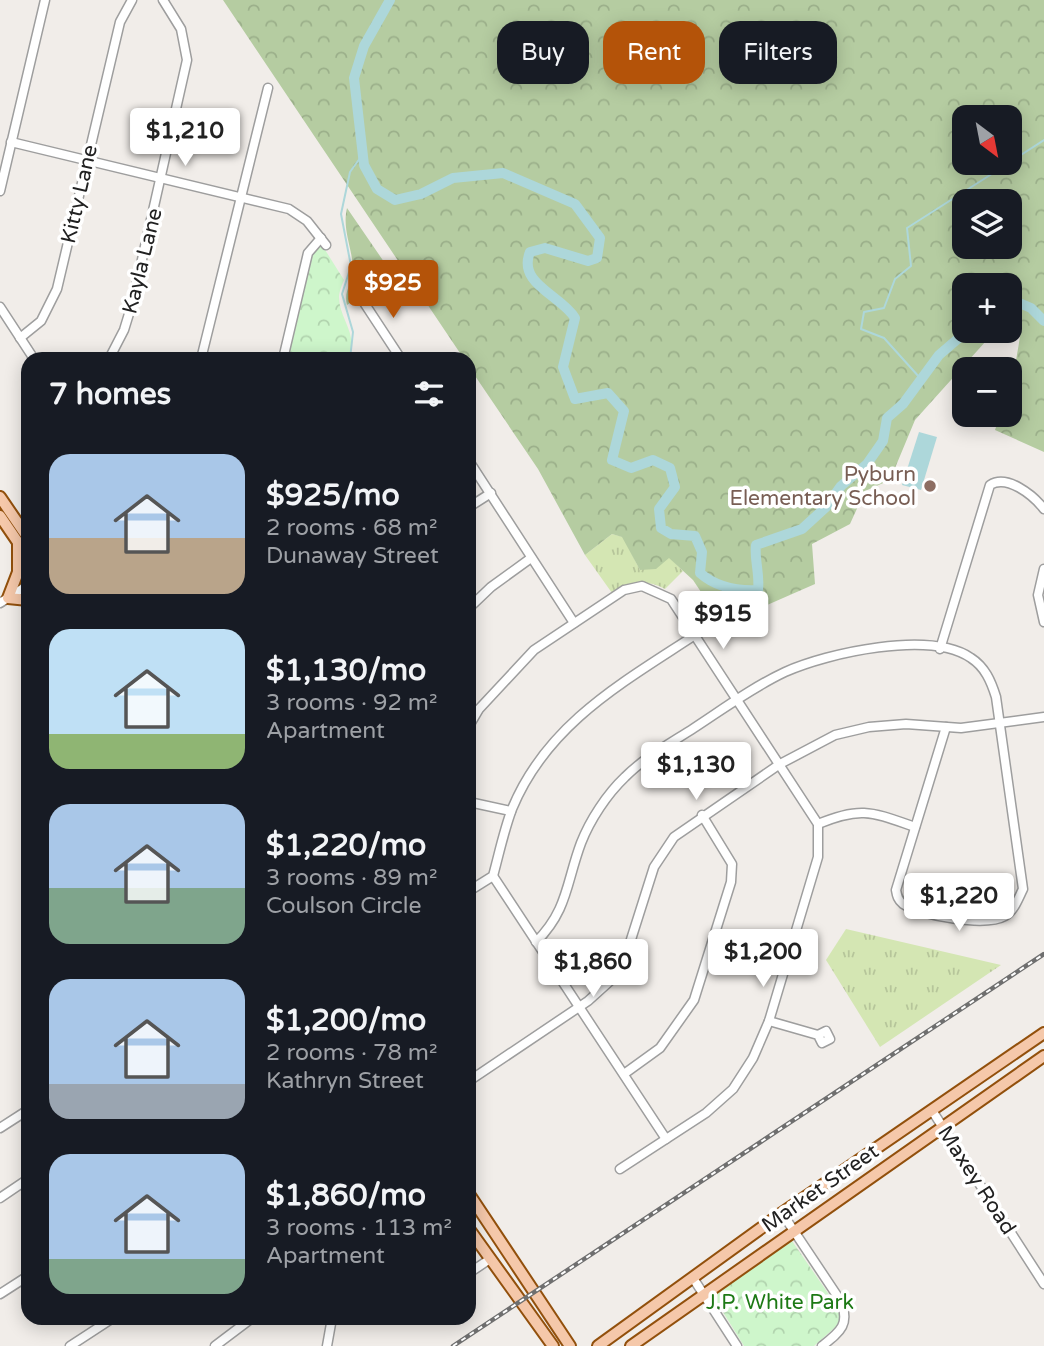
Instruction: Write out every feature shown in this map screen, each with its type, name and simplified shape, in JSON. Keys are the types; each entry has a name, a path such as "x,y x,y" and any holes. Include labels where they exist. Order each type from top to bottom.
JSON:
{"main road":[{"path":"0,497 21,536"},
{"path":"0,516 21,538"},
{"path":"4,601 18,572 21,553"},
{"name":"Market Street","path":"598,1346 782,1213 933,1112 1044,1033"},
{"name":"Market Street","path":"631,1346 1044,1056"},
{"path":"999,1065 1009,1079"},
{"path":"857,1162 869,1179"},
{"path":"476,1204 570,1346"},
{"path":"476,1239 553,1346"},
{"path":"489,1259 505,1248"}],"street":[{"path":"0,191 46,0"},
{"name":"Kitty Lane","path":"20,338 41,321 52,300 120,22 132,0"},
{"name":"Kayla Lane","path":"113,352 124,330 132,304 187,60 181,29 163,0"},
{"path":"203,352 239,195 268,88"},
{"path":"11,142 239,195 299,214 323,242 308,253 285,352"},
{"path":"361,298 396,352"},
{"path":"0,307 29,352"},
{"path":"476,471 574,623"},
{"path":"940,649 993,482 1024,490 1044,509"},
{"path":"476,503 491,493"},
{"path":"476,601 491,586 531,558"},
{"path":"1044,569 1038,595 1044,622"},
{"path":"476,717 506,678 534,650 624,590 638,587 660,592 671,599 818,824 818,857 769,1021 753,1058 733,1089 706,1113 620,1170"},
{"path":"4,601 21,590"},
{"path":"476,887 493,876 511,811 533,769 561,732 600,698 695,635"},
{"path":"536,943 560,914 582,841 607,797 649,757 737,699 783,673 841,653 903,646 959,652 971,658 987,675 996,697 1023,889 1007,915 992,922 978,922 921,910 905,905 898,899 896,890 946,727"},
{"path":"476,1076 580,1006 609,982 628,949 654,867 674,837 702,815 780,764 814,744 853,730 888,724 946,727 999,724 1044,717"},
{"path":"476,804 511,811"},
{"path":"818,824 847,812 875,813 915,827"},
{"path":"624,1074 660,1048 694,1000 731,882 732,864 702,815"},
{"path":"493,876 666,1139"},
{"path":"769,1021 818,1035"},
{"name":"Maxey Road","path":"933,1112 1044,1284"},
{"path":"0,1128 21,1114"},
{"path":"0,1198 21,1184"},
{"path":"782,1213 840,1300 845,1315 844,1326 822,1346"},
{"path":"476,1268 489,1259"},
{"path":"693,1278 737,1346"},
{"path":"0,1294 21,1280"},
{"path":"71,1346 102,1325"},
{"path":"215,1346 243,1325"},
{"path":"327,1346 330,1325"}],"green space":[{"path":"223,0 1044,0 1044,452 995,430 996,427 1022,427 1022,357 1016,357 1019,343 1022,343 1022,273 952,273 952,343 984,343 972,357 952,357 952,379 915,420 890,480 865,491 850,524 812,544 815,584 751,612 711,607 693,580 669,558 656,569 640,570 622,537 612,534 585,555 538,469 476,377 476,352 459,352"},
{"path":"347,208 393,275 347,305 346,295 353,268 346,223"},
{"path":"318,245 322,245 344,280 339,297 352,343 351,352 289,352 311,255"},
{"path":"612,534 623,537 640,570 669,557 683,571 665,589 638,583 612,593 585,555"},
{"path":"846,929 1001,965 880,1047 826,960"},
{"name":"J.P. White Park","path":"792,1241 839,1309 840,1323 814,1346 744,1346 713,1296"}],"water":[{"path":"919,432 937,437 921,490 902,485"}],"waterway":[{"path":"390,0 364,46 354,78 364,165 377,189 395,200 421,194 453,178 503,173 575,204 600,238 597,258 588,261 545,248 530,252 528,263 535,281 575,318 563,367 575,399 608,393 624,411 612,460 631,468 653,460 670,468 675,487 659,509 661,528 671,534 695,536 702,552 700,573 713,582 735,589 758,590 756,545 802,529 826,507 841,486 867,464 883,441 887,418 903,404 939,355 953,343"},
{"path":"1022,154 1044,140"},
{"path":"351,352 353,332 342,294 351,266 341,214 350,172 363,154"},
{"path":"920,378 884,338 861,329 864,312 884,308 895,279 911,266 907,228 990,175"},
{"path":"1022,304 1031,308 1044,321"}],"railway":[{"path":"453,1346 1044,954"}],"place":[{"name":"Pyburn Elementary School","path":"930,486"}]}
